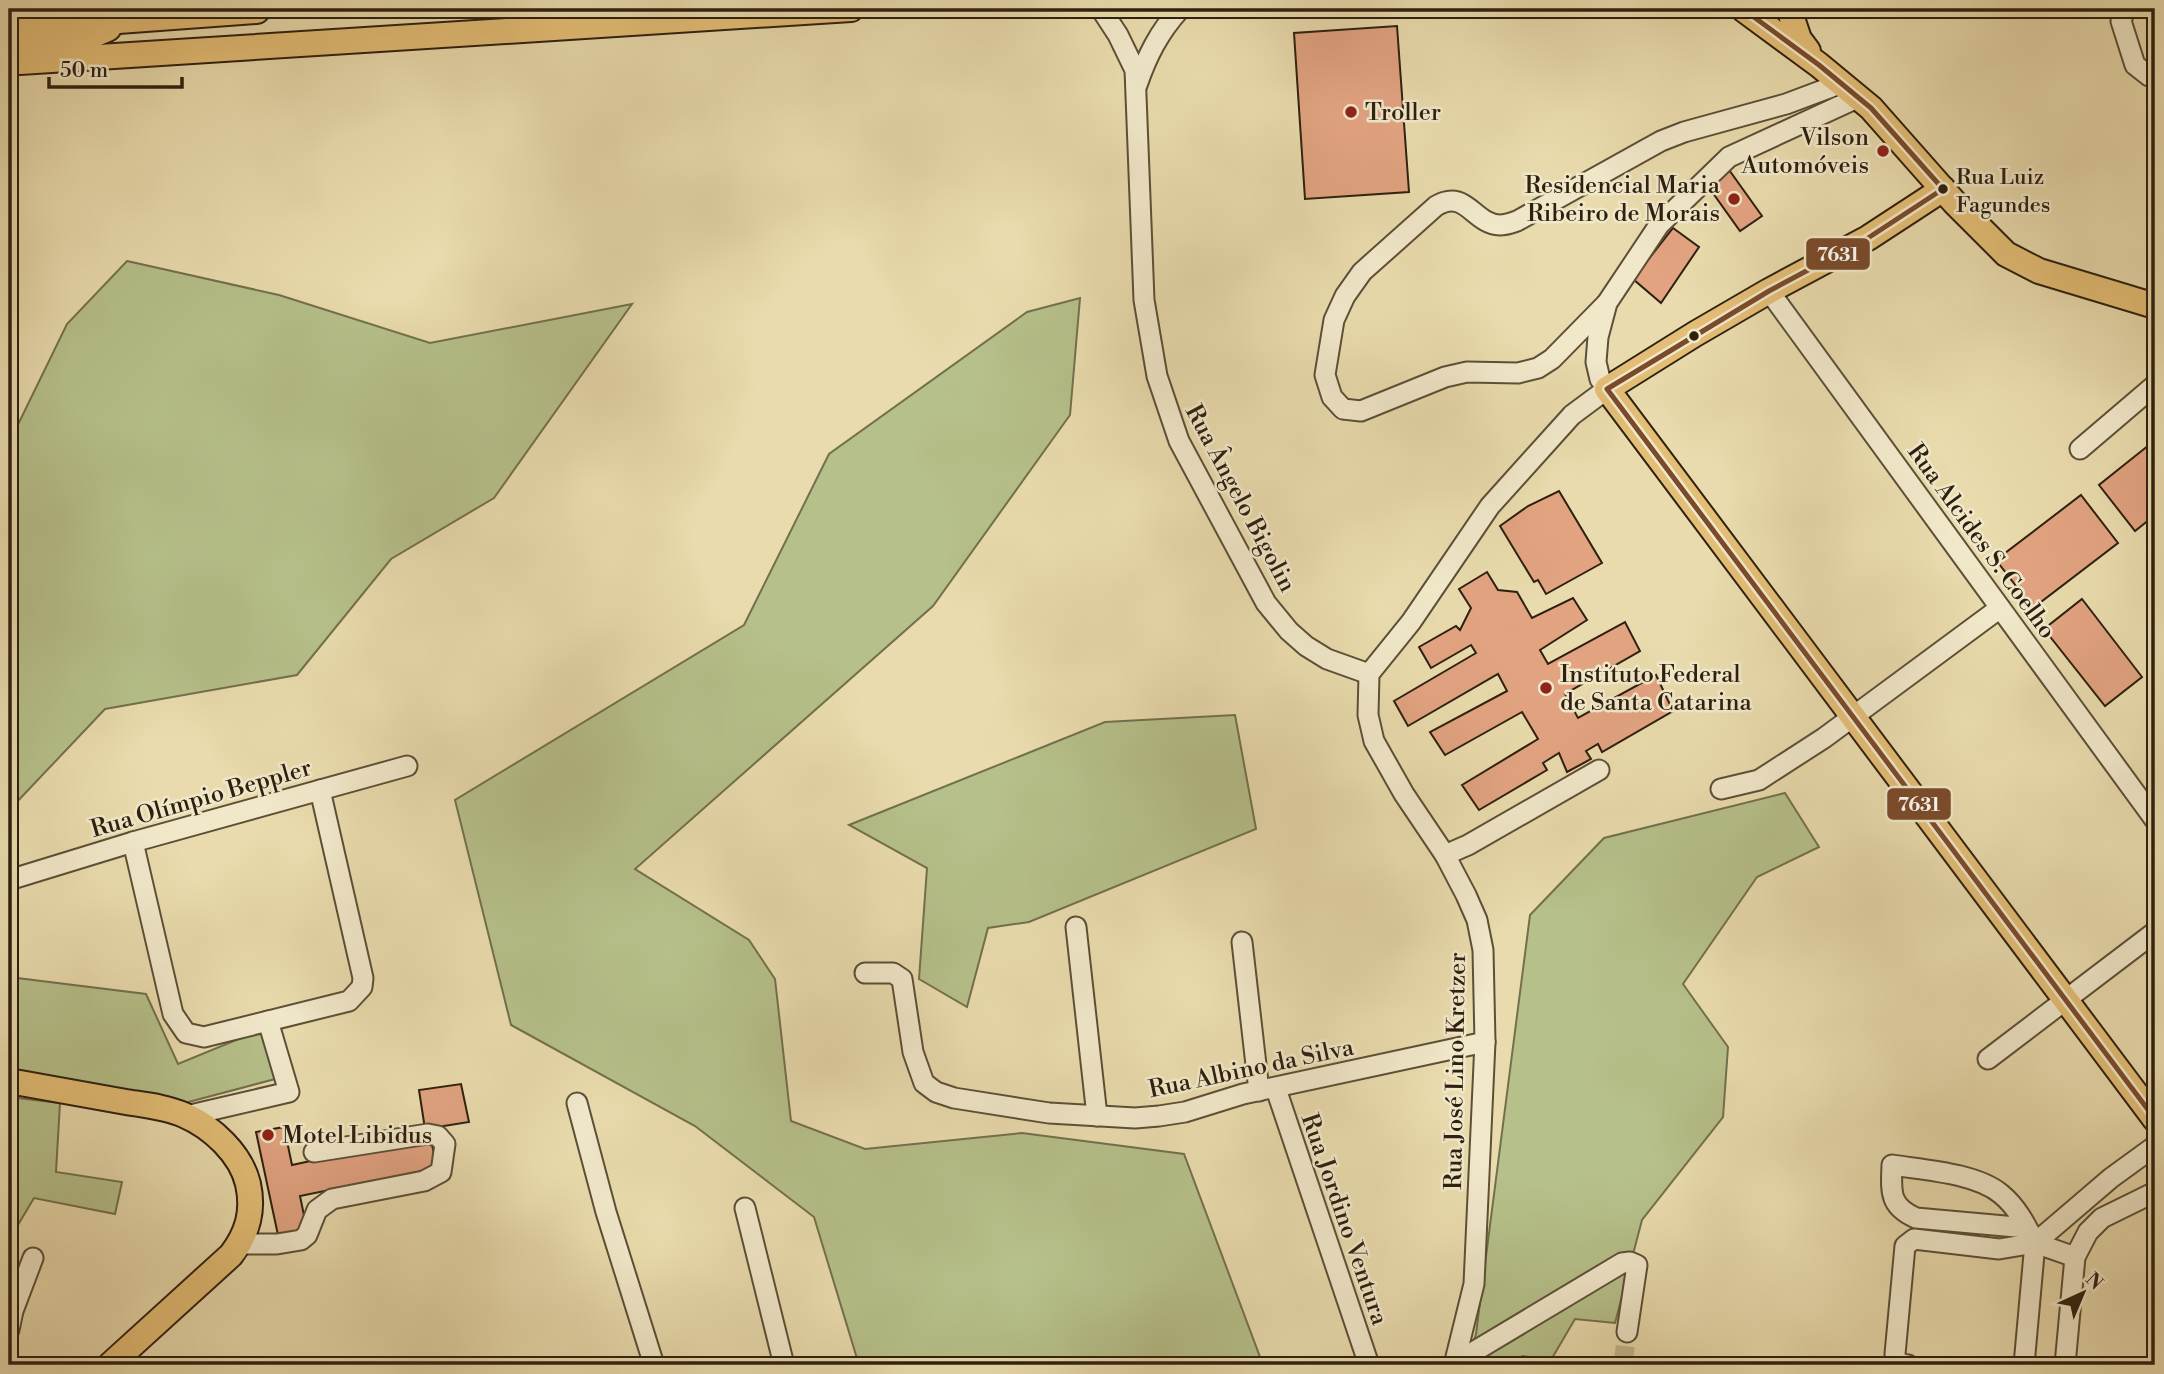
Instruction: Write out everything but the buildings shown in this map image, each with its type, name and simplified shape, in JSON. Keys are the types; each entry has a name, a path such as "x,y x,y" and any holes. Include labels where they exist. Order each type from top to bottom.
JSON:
{"highway":[{"path":"9,27 256,9"},
{"path":"9,55 69,43 129,18"}],"main road":[{"path":"9,63 851,9"},
{"path":"1743,9 1819,65 1871,108 1983,233 2019,261 2066,280 2155,306"},
{"path":"1789,9 1799,39 1819,65"},
{"path":"1943,189 1868,238 1769,291 1607,389 2155,1119"},
{"path":"9,1081 159,1108 186,1116 198,1122 226,1146 243,1170 251,1207 250,1219 240,1244 110,1365"}],"street":[{"name":"Rua Ângelo Bigolin","path":"1101,9 1118,35 1135,70 1144,300 1149,343 1179,441 1266,603 1289,631 1306,646 1327,659 1369,674"},
{"path":"1135,90 1149,52 1166,24 1180,9"},
{"path":"2125,9 2121,21 2136,65 2149,76 2155,77"},
{"path":"1849,91 1729,157 1659,225 1607,303 1552,359 1538,369 1518,373 1456,374 1361,411 1343,409 1332,397 1325,375 1334,320 1345,296 1362,272 1436,206 1445,201 1456,200 1491,223 1502,225 1661,141 1684,132 1786,104 1849,91"},
{"name":"Rua Alcides S. Coelho","path":"1769,291 2155,820"},
{"path":"1369,674 1411,622 1490,506 1572,415 1607,389 1600,379 1596,362 1598,337 1607,303"},
{"path":"2080,449 2155,385"},
{"path":"1721,789 1759,780 1824,738 2000,608"},
{"name":"Rua José Lino Kretzer","path":"1369,674 1368,715 1374,741 1404,794 1445,855 1473,908 1480,933 1485,995 1485,1042 1474,1284 1454,1364"},
{"name":"Rua Olímpio Beppler","path":"9,880 133,842 407,766"},
{"path":"1445,855 1468,845 1599,771"},
{"path":"133,842 173,1014 186,1033 194,1037 204,1037 349,1001 362,987 363,978 320,790"},
{"path":"1076,927 1097,1116"},
{"path":"1988,1059 2155,932"},
{"name":"Rua Jordino Ventura","path":"1242,942 1268,1090 1369,1365"},
{"name":"Rua Albino da Silva","path":"865,973 893,973 902,979 913,1052 924,1083 936,1092 954,1098 1049,1113 1159,1116 1185,1112 1268,1090 1485,1042"},
{"path":"186,1116 289,1092 268,1021"},
{"path":"577,1104 606,1212 654,1365"},
{"path":"240,1244 277,1244 301,1240 307,1235 317,1210 332,1199 424,1181 442,1172 445,1144 438,1136 428,1134 314,1152"},
{"path":"1908,1365 1900,1364 1895,1354 1905,1246 1908,1242 1914,1239 1999,1249 2060,1223 2111,1178 2155,1146"},
{"path":"2024,1365 2031,1236 2009,1202 1989,1186 1942,1173 1892,1165 1893,1200 1902,1212 1916,1218 2031,1236 2075,1257"},
{"path":"2065,1365 2075,1257 2088,1232 2102,1218 2155,1192"},
{"path":"745,1209 784,1365"},
{"path":"2060,1223 2075,1257"},
{"path":"9,1330 13,1311 33,1258"},
{"path":"1454,1364 1622,1263 1630,1262 1637,1265 1627,1332"}],"green space":[{"path":"127,261 279,295 430,343 632,304 494,498 391,559 297,675 105,709 14,805 9,805 9,443 67,324"},
{"path":"1080,298 1070,415 933,606 635,869 749,940 775,979 791,1121 865,1149 1022,1133 1184,1154 1263,1365 859,1365 814,1217 695,1126 511,1025 455,800 744,625 829,454 1027,312"},
{"path":"1235,715 1256,829 1029,922 988,928 967,1007 919,979 927,868 849,825 1105,722"},
{"path":"1785,793 1819,847 1757,877 1683,984 1728,1047 1723,1117 1642,1220 1615,1323 1575,1319 1551,1360 1522,1356 1519,1365 1466,1365 1476,1334 1530,915 1604,838"},
{"path":"9,977 146,994 178,1064 263,1029 279,1078 181,1104 9,1071"},
{"path":"9,1097 60,1103 56,1172 122,1182 115,1214 34,1198 9,1240"}],"tunnel":[{"path":"1623,1365 1627,1332"}],"transit line":[{"name":"7631","path":"1743,9 1819,65 1871,108 1943,189 1868,238 1769,291 1607,389 2155,1119"}],"place":[{"name":"Troller","path":"1351,112"},
{"name":"Vilson Automóveis","path":"1883,151"},
{"name":"Rua Luiz Fagundes","path":"1943,189"},
{"name":"Residencial Maria Ribeiro de Morais","path":"1734,199"},
{"name":"Instituto Federal de Santa Catarina","path":"1546,688"},
{"name":"Motel Libidus","path":"268,1135"}]}
